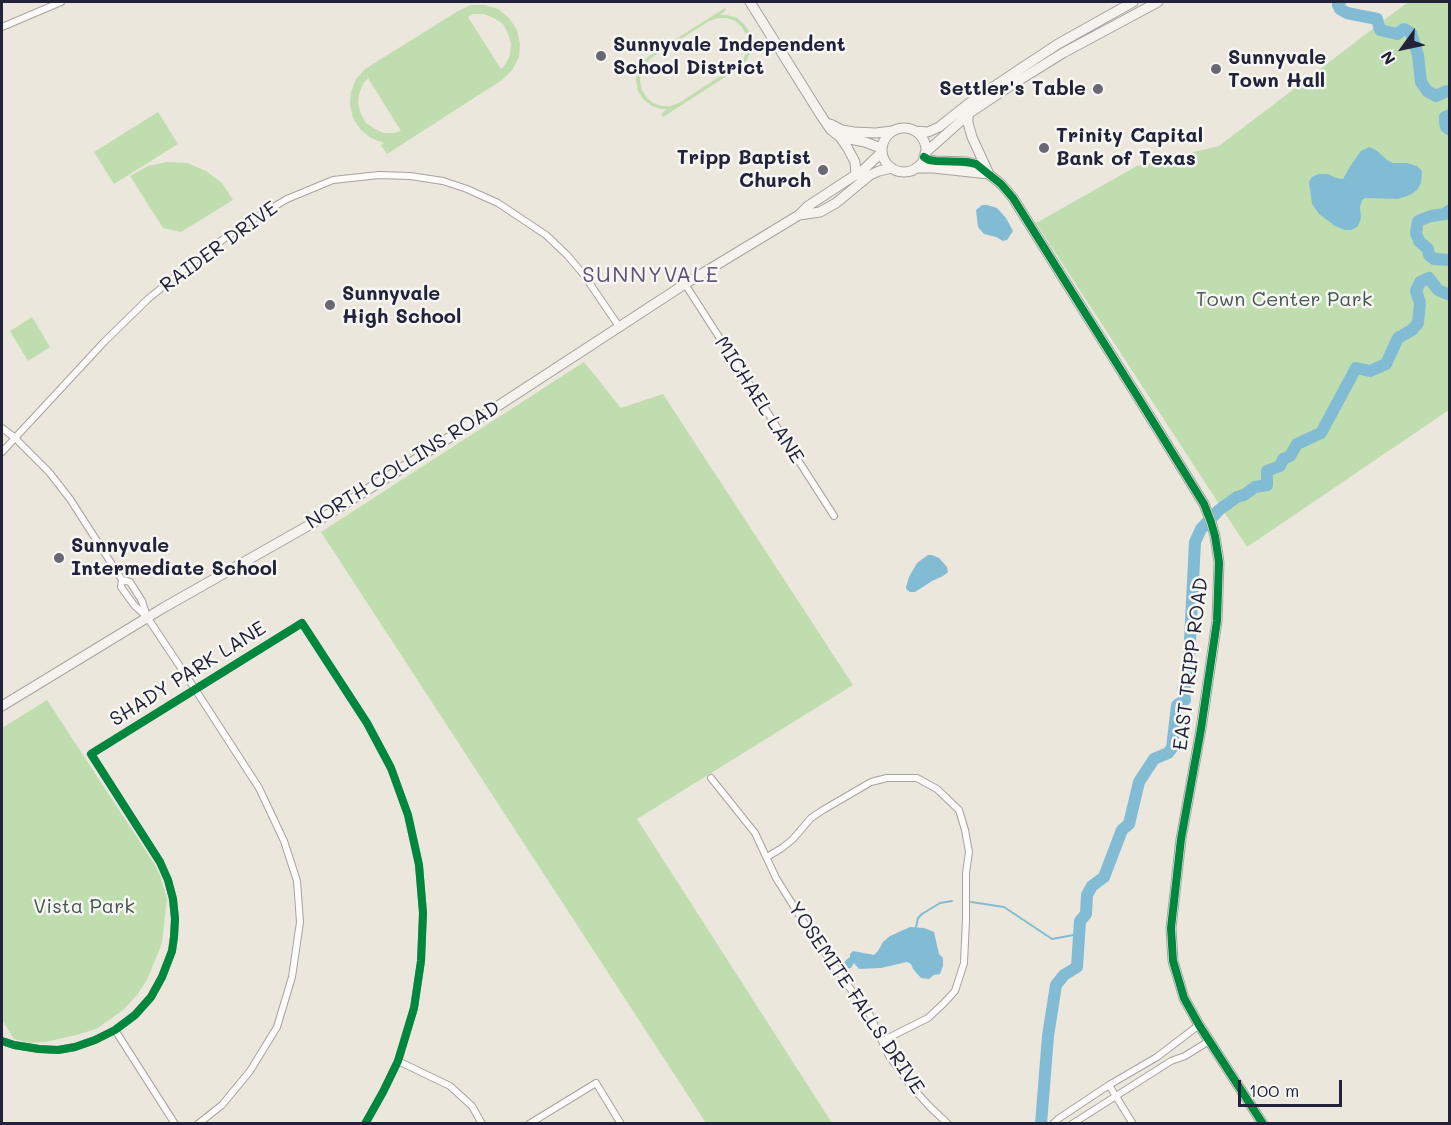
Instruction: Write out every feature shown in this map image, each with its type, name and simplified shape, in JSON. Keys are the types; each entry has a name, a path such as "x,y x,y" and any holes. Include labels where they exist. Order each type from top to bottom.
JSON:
{"street":[{"path":"2,27 61,2"},
{"path":"750,2 831,130 840,136 866,142 882,151"},
{"path":"916,168 925,155 971,112 1076,34 1133,2"},
{"path":"822,117 835,127 854,132 876,133 908,129 928,132 934,130 968,104 1022,73 1158,2"},
{"path":"1076,34 1081,43"},
{"path":"968,116 972,137 989,174"},
{"path":"895,130 885,139 882,151 884,159 892,168 904,172 916,168 933,168 989,174"},
{"path":"915,131 924,141 925,155"},
{"path":"840,136 855,162 856,175"},
{"name":"NORTH COLLINS ROAD","path":"2,706 147,617 337,509 415,460 685,284 799,215 808,206 856,175 882,151"},
{"name":"EAST TRIPP ROAD","path":"925,155 929,160 967,162 976,165 1000,184 1012,198 1206,509 1215,536 1219,562 1217,621 1201,729 1181,839 1171,928 1173,961 1184,998 1263,1124"},
{"name":"NORTH COLLINS ROAD","path":"799,215 820,212 836,203 870,175 892,168"},
{"name":"RAIDER DRIVE","path":"2,452 104,342 141,306 203,254 240,227 287,199 333,180 379,175 410,176 443,181 498,203 546,235 567,255 584,275 620,328"},
{"name":"MICHAEL LANE","path":"685,284 834,516"},
{"path":"2,428 49,472 70,499 122,580 130,582 142,601 147,617 259,788 284,841 297,881 300,922 292,977 277,1027 250,1071 222,1105 198,1124"},
{"name":"SHADY PARK LANE","path":"115,1030 135,1015 151,997 162,977 172,951 175,919 168,880 160,862 91,754 302,623 380,745 400,791 414,840 422,889 422,961 414,1008 398,1061"},
{"name":"YOSEMITE FALLS DRIVE","path":"711,778 754,833 776,878 803,921 867,1009 889,1056 910,1085 948,1124"},
{"path":"767,857 782,849 811,818 823,810 871,782 887,778 916,778 937,789 959,810 969,852 966,873 964,963 954,991 943,1004 928,1018 882,1041"},
{"path":"1053,1124 1109,1085 1157,1057 1199,1025"},
{"path":"2,1041 29,1048 58,1050 96,1040 115,1030 175,1124"},
{"path":"1072,1124 1171,1061 1185,1056 1209,1041"},
{"path":"365,1124 398,1061 450,1086 472,1106 482,1124"},
{"path":"529,1124 596,1083 621,1124"},
{"path":"1109,1085 1133,1124"}],"green space":[{"name":"Town Center Park","path":"1408,2 1449,2 1449,410 1247,547 1036,223 1137,166 1219,146"},
{"path":"471,5 485,5 498,9 509,18 517,30 520,44 519,57 512,70 502,80 387,154 381,145 384,143 371,138 360,129 353,118 350,105 351,92 356,79 365,69","holes":["473,14 484,14 503,24 511,44 510,55 501,69 468,17","368,78 401,131 384,133 366,123 358,104 359,94"]},
{"path":"725,8 726,10 720,15 737,18 750,33 752,42 751,52 739,68 663,117 661,114 667,109 652,106 638,91 637,71 649,56","holes":["726,18 741,26 748,42 747,51 737,65 679,103 662,106 646,97 640,81 641,72 651,58 709,21"]},
{"path":"158,112 178,144 114,184 94,152"},
{"path":"167,162 187,163 206,171 222,183 233,200 181,232 163,228 130,176 148,166"},
{"path":"32,317 50,347 28,361 10,331"},
{"path":"584,362 621,408 663,394 853,685 637,819 832,1123 706,1123 321,532"},
{"name":"Vista Park","path":"47,700 155,865 167,899 162,943 147,980 123,1010 96,1029 46,1042 30,1043 14,1039 2,1020 2,728"}],"water":[{"path":"1369,147 1393,163 1417,166 1422,171 1421,183 1410,195 1398,199 1365,198 1360,207 1361,218 1358,226 1352,230 1345,230 1335,226 1319,214 1312,204 1309,182 1318,174 1328,174 1343,179 1361,151"},
{"path":"982,205 997,208 1006,218 1013,231 1007,240 1003,241 984,234 978,227 976,210"},
{"path":"928,555 939,558 947,567 948,572 915,592 910,592 906,589 909,577 917,563"},
{"path":"910,927 924,928 934,932 939,954 943,958 940,974 929,979 921,978 907,962 881,968 859,969 854,963 851,968 842,967 853,951 874,955 890,936"}],"waterway":[{"path":"1340,2 1338,5 1340,9 1347,13 1377,19 1380,30 1397,34 1404,29 1411,33 1418,55 1421,82 1427,91 1436,96 1450,92"},
{"path":"1450,115 1445,117 1446,127 1450,130"},
{"path":"1450,210 1445,214 1418,221 1416,233 1419,241 1434,259 1450,260"},
{"path":"1041,1124 1048,1036 1056,985 1064,975 1077,967 1080,921 1086,914 1087,895 1092,886 1104,877 1122,830 1129,824 1139,782 1154,759 1168,753 1172,748 1177,705 1185,700 1183,689 1188,680 1195,542 1201,529 1219,510 1237,497 1255,487 1267,485 1267,471 1280,466 1283,459 1290,456 1297,444 1321,433 1356,368 1370,371 1386,364 1398,338 1412,330 1418,323 1420,303 1416,291 1420,282 1429,278 1438,290 1450,295"},
{"path":"916,927 918,918 922,914 940,903 952,901"},
{"path":"971,902 1004,907 1052,939 1079,934"}],"cycle path":[{"path":"924,157 936,161 976,164 1001,184 1013,198 1204,504 1211,522 1219,562 1217,621 1201,729 1181,839 1171,928 1173,961 1184,998 1263,1124"},
{"path":"2,1041 39,1049 58,1050 75,1047 115,1030 135,1015 151,997 172,951 175,919 173,899 160,862 91,754 302,623 367,723 391,768 408,815 419,865 423,913 421,961 414,1008 398,1061 365,1124"}],"place":[{"name":"Sunnyvale Independent School District","path":"601,56"},
{"name":"Sunnyvale Town Hall","path":"1216,69"},
{"name":"Settler's Table","path":"1098,89"},
{"name":"Trinity Capital Bank of Texas","path":"1044,148"},
{"name":"Tripp Baptist Church","path":"823,170"},
{"name":"Sunnyvale High School","path":"330,305"},
{"name":"Sunnyvale Intermediate School","path":"59,558"}],"district":[{"name":"SUNNYVALE","path":"651,275"}]}
